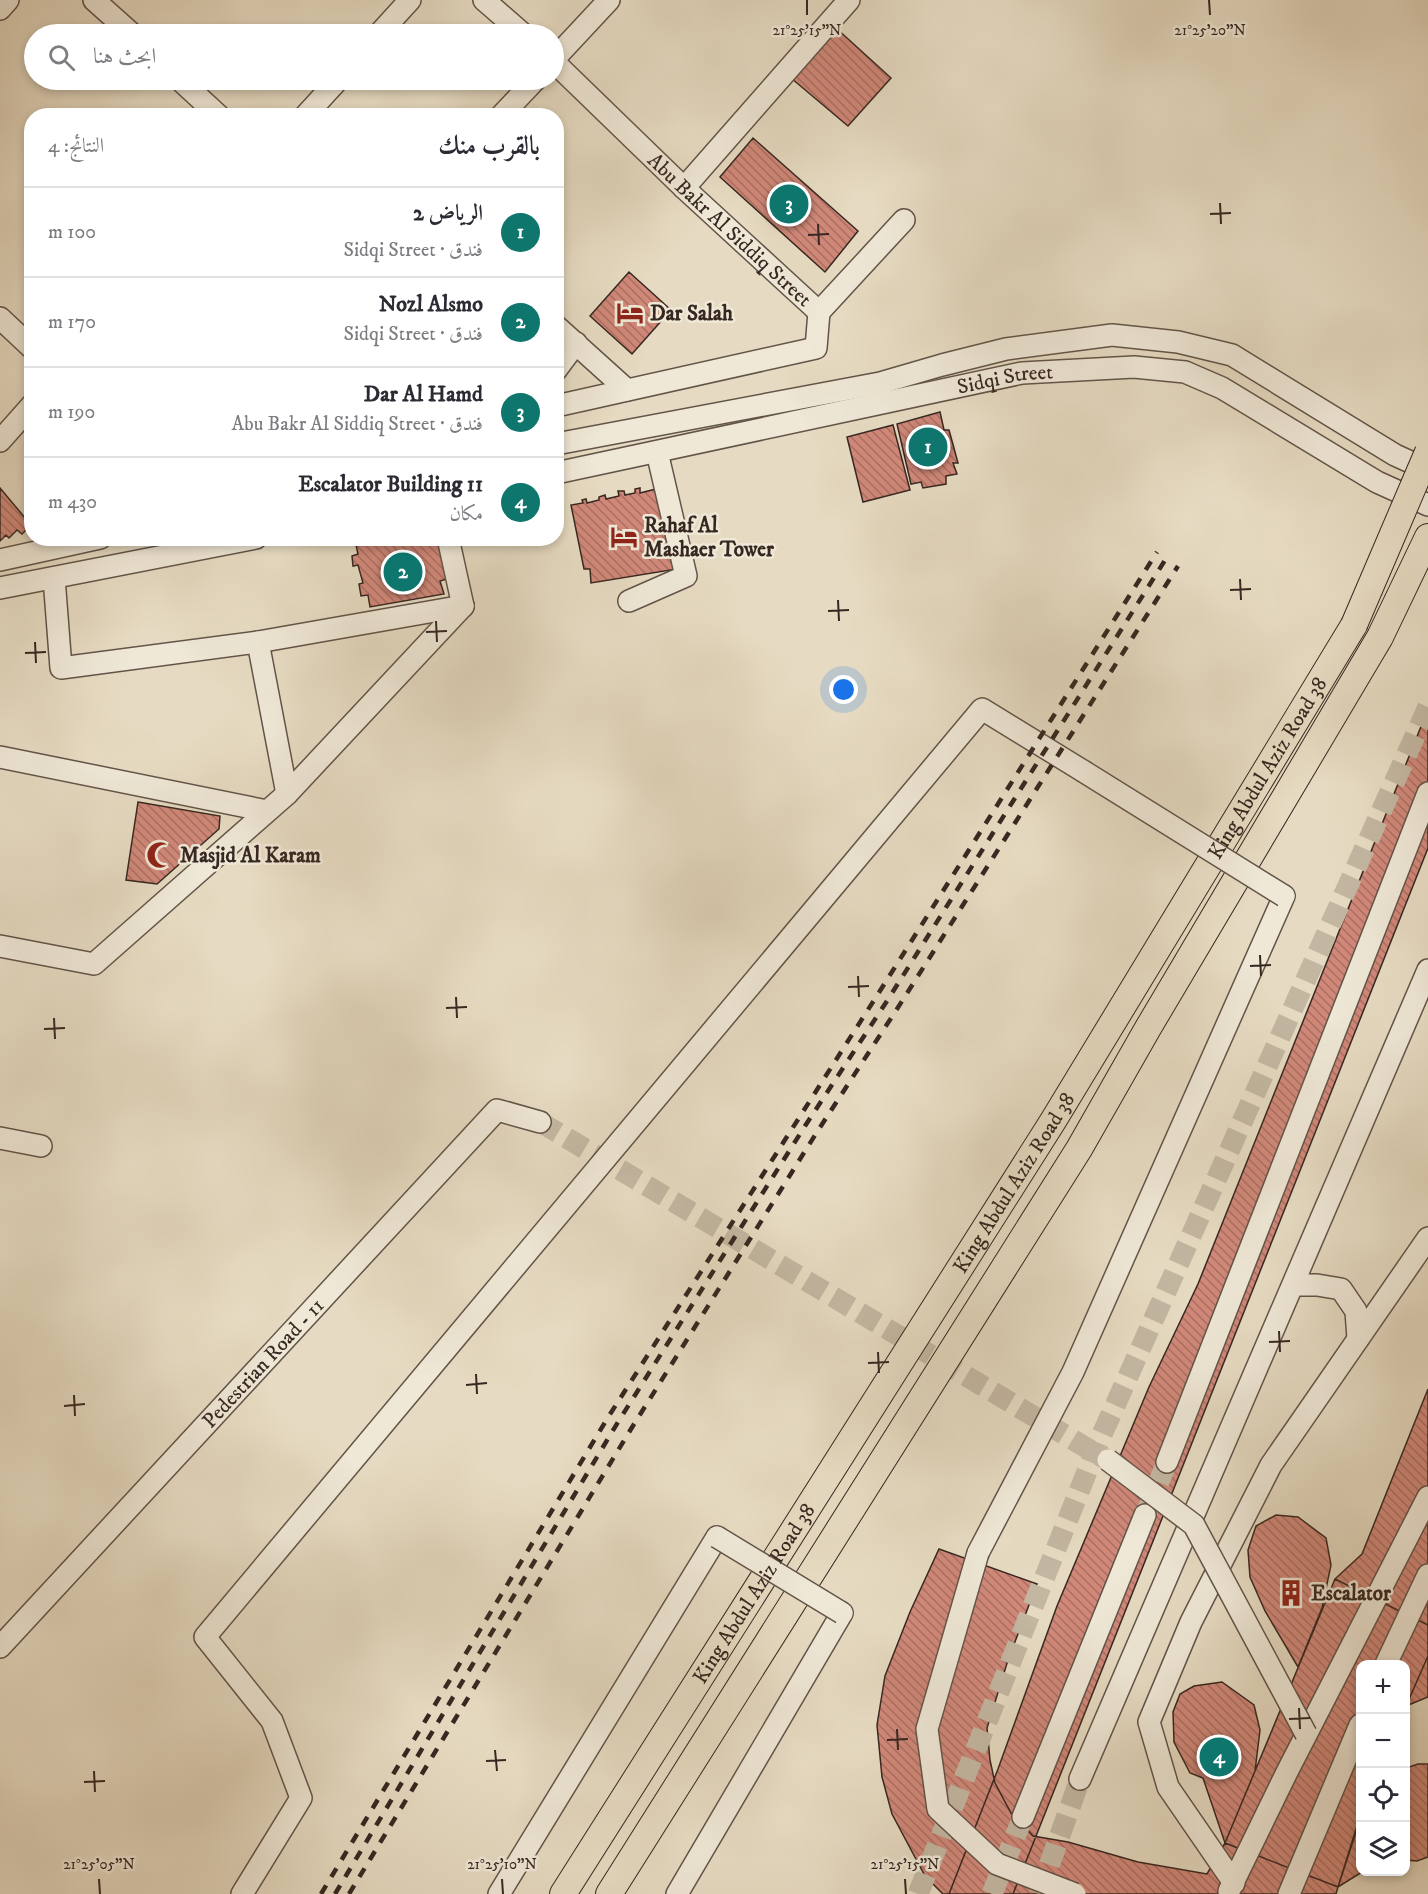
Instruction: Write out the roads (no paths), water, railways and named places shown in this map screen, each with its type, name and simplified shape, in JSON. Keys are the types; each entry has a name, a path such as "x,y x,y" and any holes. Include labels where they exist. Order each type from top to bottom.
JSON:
{"main road":[{"name":"King Abdul Aziz Road 38","path":"563,1894 1053,1121 1354,625 1428,452"},
{"name":"King Abdul Aziz Road 38","path":"609,1894 1079,1149 1148,1028 1380,637 1428,537"}],"street":[{"path":"0,9 8,0"},
{"path":"94,0 121,24"},
{"path":"388,24 410,0"},
{"path":"484,0 512,24"},
{"path":"564,50 609,0"},
{"path":"684,189 849,0"},
{"name":"Abu Bakr Al Siddiq Street","path":"564,71 684,189 819,312 816,348 564,404"},
{"path":"191,90 210,108"},
{"path":"319,108 331,90"},
{"path":"509,108 526,90"},
{"path":"819,312 904,220"},
{"path":"0,318 24,340"},
{"path":"564,333 627,390"},
{"name":"Sidqi Street","path":"564,442 880,383 942,364 1006,349 1112,335 1178,342 1232,355 1395,455 1428,470"},
{"path":"564,359 576,343"},
{"path":"942,364 948,389"},
{"name":"Sidqi Street","path":"564,471 1022,373 1134,367 1185,372 1222,388 1377,482 1428,505"},
{"path":"0,441 24,414"},
{"path":"629,601 686,576 657,452"},
{"path":"0,560 64,546"},
{"path":"0,588 199,546"},
{"path":"450,546 463,606"},
{"path":"54,578 61,668 258,642 463,606"},
{"path":"0,946 94,964 287,794 463,606"},
{"path":"258,642 287,794"},
{"path":"243,1894 301,1798 272,1721 205,1637 982,709 1284,896 1073,1372 978,1553 927,1729 938,1809 997,1864 1075,1894"},
{"path":"0,758 267,811"},
{"path":"1167,1462 1428,793"},
{"path":"1080,1779 1428,970"},
{"name":"Pedestrian Road - 11","path":"0,1647 497,1110 540,1122"},
{"path":"0,1138 41,1146"},
{"path":"1231,1888 1168,1787 1149,1722 1191,1622 1270,1465 1428,1238"},
{"path":"1293,1285 1317,1285 1341,1289 1356,1311 1358,1339"},
{"path":"1108,1460 1194,1525 1306,1734"},
{"path":"1231,1888 1306,1734 1428,1497"},
{"path":"1023,1817 1145,1515"},
{"path":"499,1894 717,1537 842,1613 677,1894"},
{"path":"1388,1660 1428,1575"},
{"path":"1289,1894 1356,1735"}],"tunnel":[{"path":"918,1894 1100,1439 1428,707"},
{"path":"540,1122 1107,1460"},
{"path":"1147,1511 1167,1462"},
{"path":"1039,1894 1080,1779"},
{"path":"992,1894 1023,1817"}],"railway":[{"path":"321,1894 607,1419 1157,552"},
{"path":"335,1894 618,1422 1167,557"},
{"path":"349,1894 631,1429 817,1132 1178,566"}],"place":[{"name":"Dar Al Hamd","path":"789,204"},
{"name":"Dar Salah","path":"630,313"},
{"name":"الرياض 2","path":"928,447"},
{"name":"Rahaf Al Mashaer Tower","path":"624,537"},
{"name":"Nozl Alsmo","path":"403,572"},
{"name":"Masjid Al Karam","path":"160,855"},
{"name":"Escalator","path":"1291,1593"},
{"name":"Escalator Building 11","path":"1219,1757"}]}
